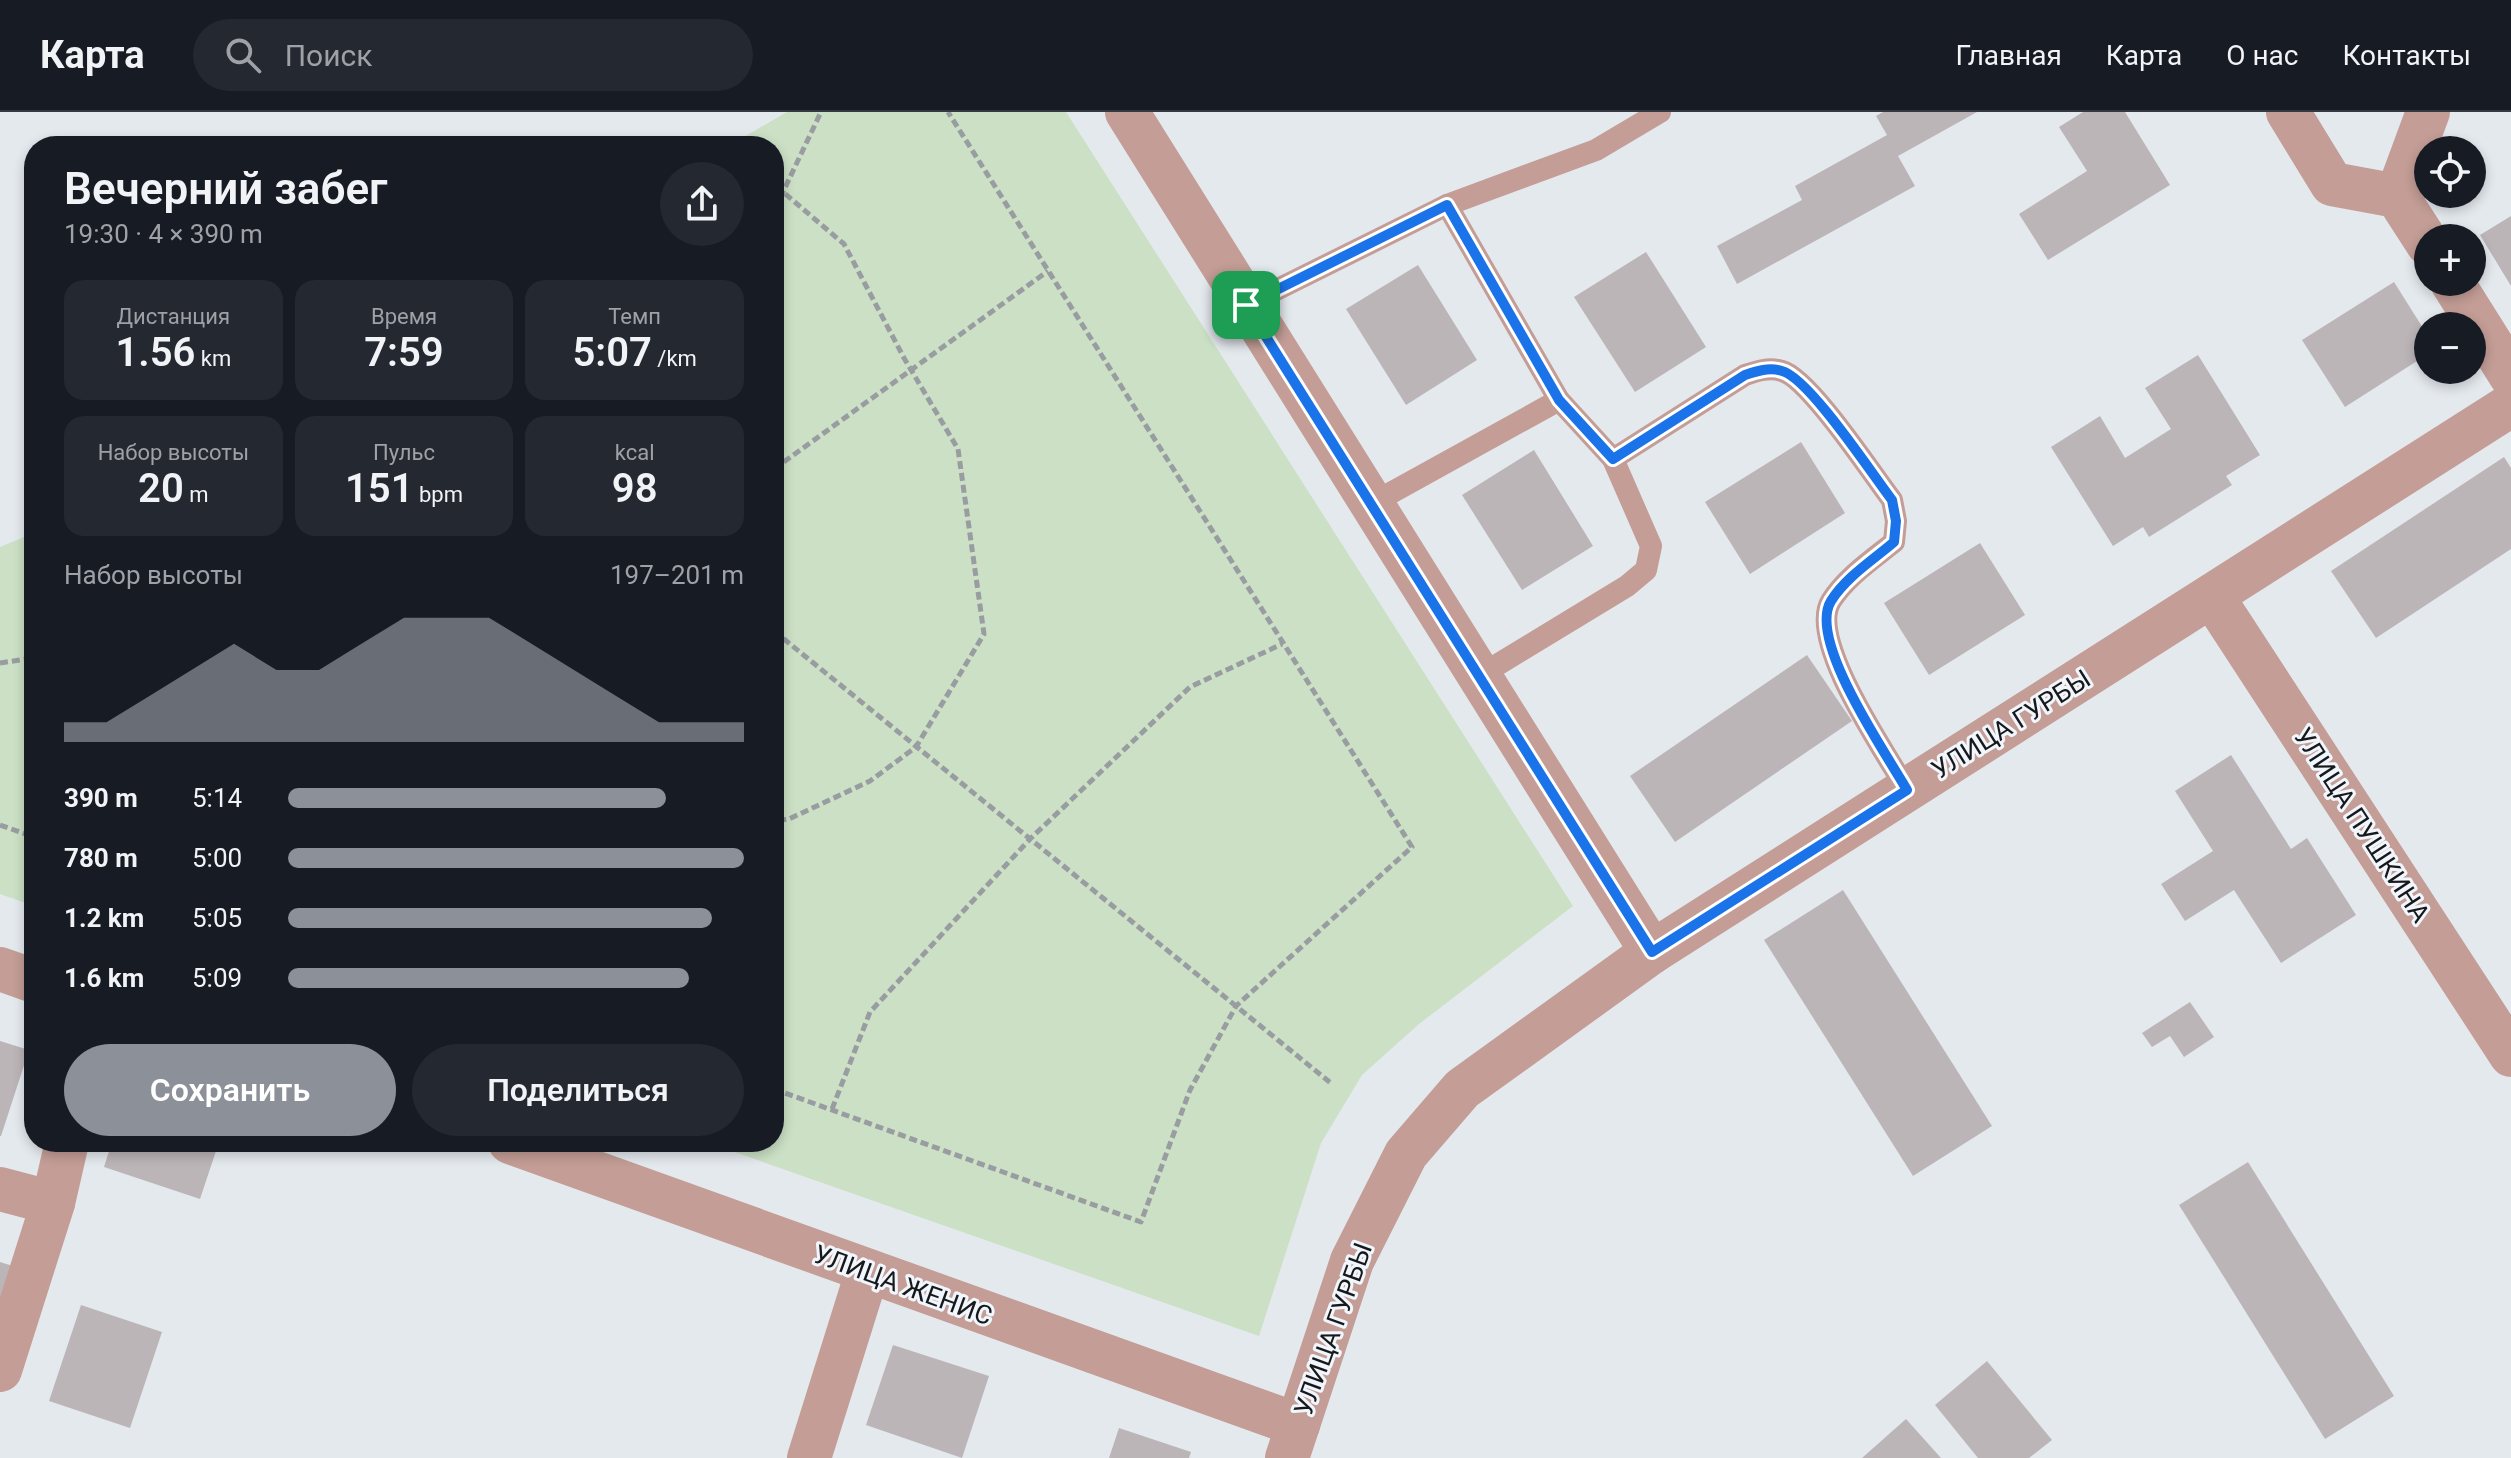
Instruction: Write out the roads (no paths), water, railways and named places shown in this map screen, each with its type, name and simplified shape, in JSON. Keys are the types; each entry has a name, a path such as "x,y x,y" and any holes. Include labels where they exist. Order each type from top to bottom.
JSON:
{"street":[{"path":"1127,112 1652,952"},
{"path":"2288,112 2332,184 2397,196 2415,224"},
{"path":"2397,196 2428,112"},
{"path":"2461,296 2511,376"},
{"name":"УЛИЦА ГУРБЫ","path":"1292,1442 1352,1261 1406,1154 1462,1089 1652,952 2511,405"},
{"name":"УЛИЦА ПУШКИНА","path":"2212,596 2511,1055"},
{"path":"0,969 24,977"},
{"path":"0,1370 53,1203 65,1152"},
{"name":"УЛИЦА ЖЕНИС","path":"537,1152 867,1273 1292,1442"},
{"path":"0,1189 53,1203"},
{"path":"809,1458 867,1273"}],"lane":[{"path":"1246,305 1447,205 1596,150 1660,112"},
{"path":"1447,205 1559,400 1613,459 1651,546 1646,570 1627,586 1479,676"},
{"path":"1613,459 1745,375 1767,369 1785,371 1806,387 1892,500 1896,521 1894,542 1850,579 1830,603 1826,628 1833,657 1907,790"},
{"path":"1371,504 1559,400"}]}
